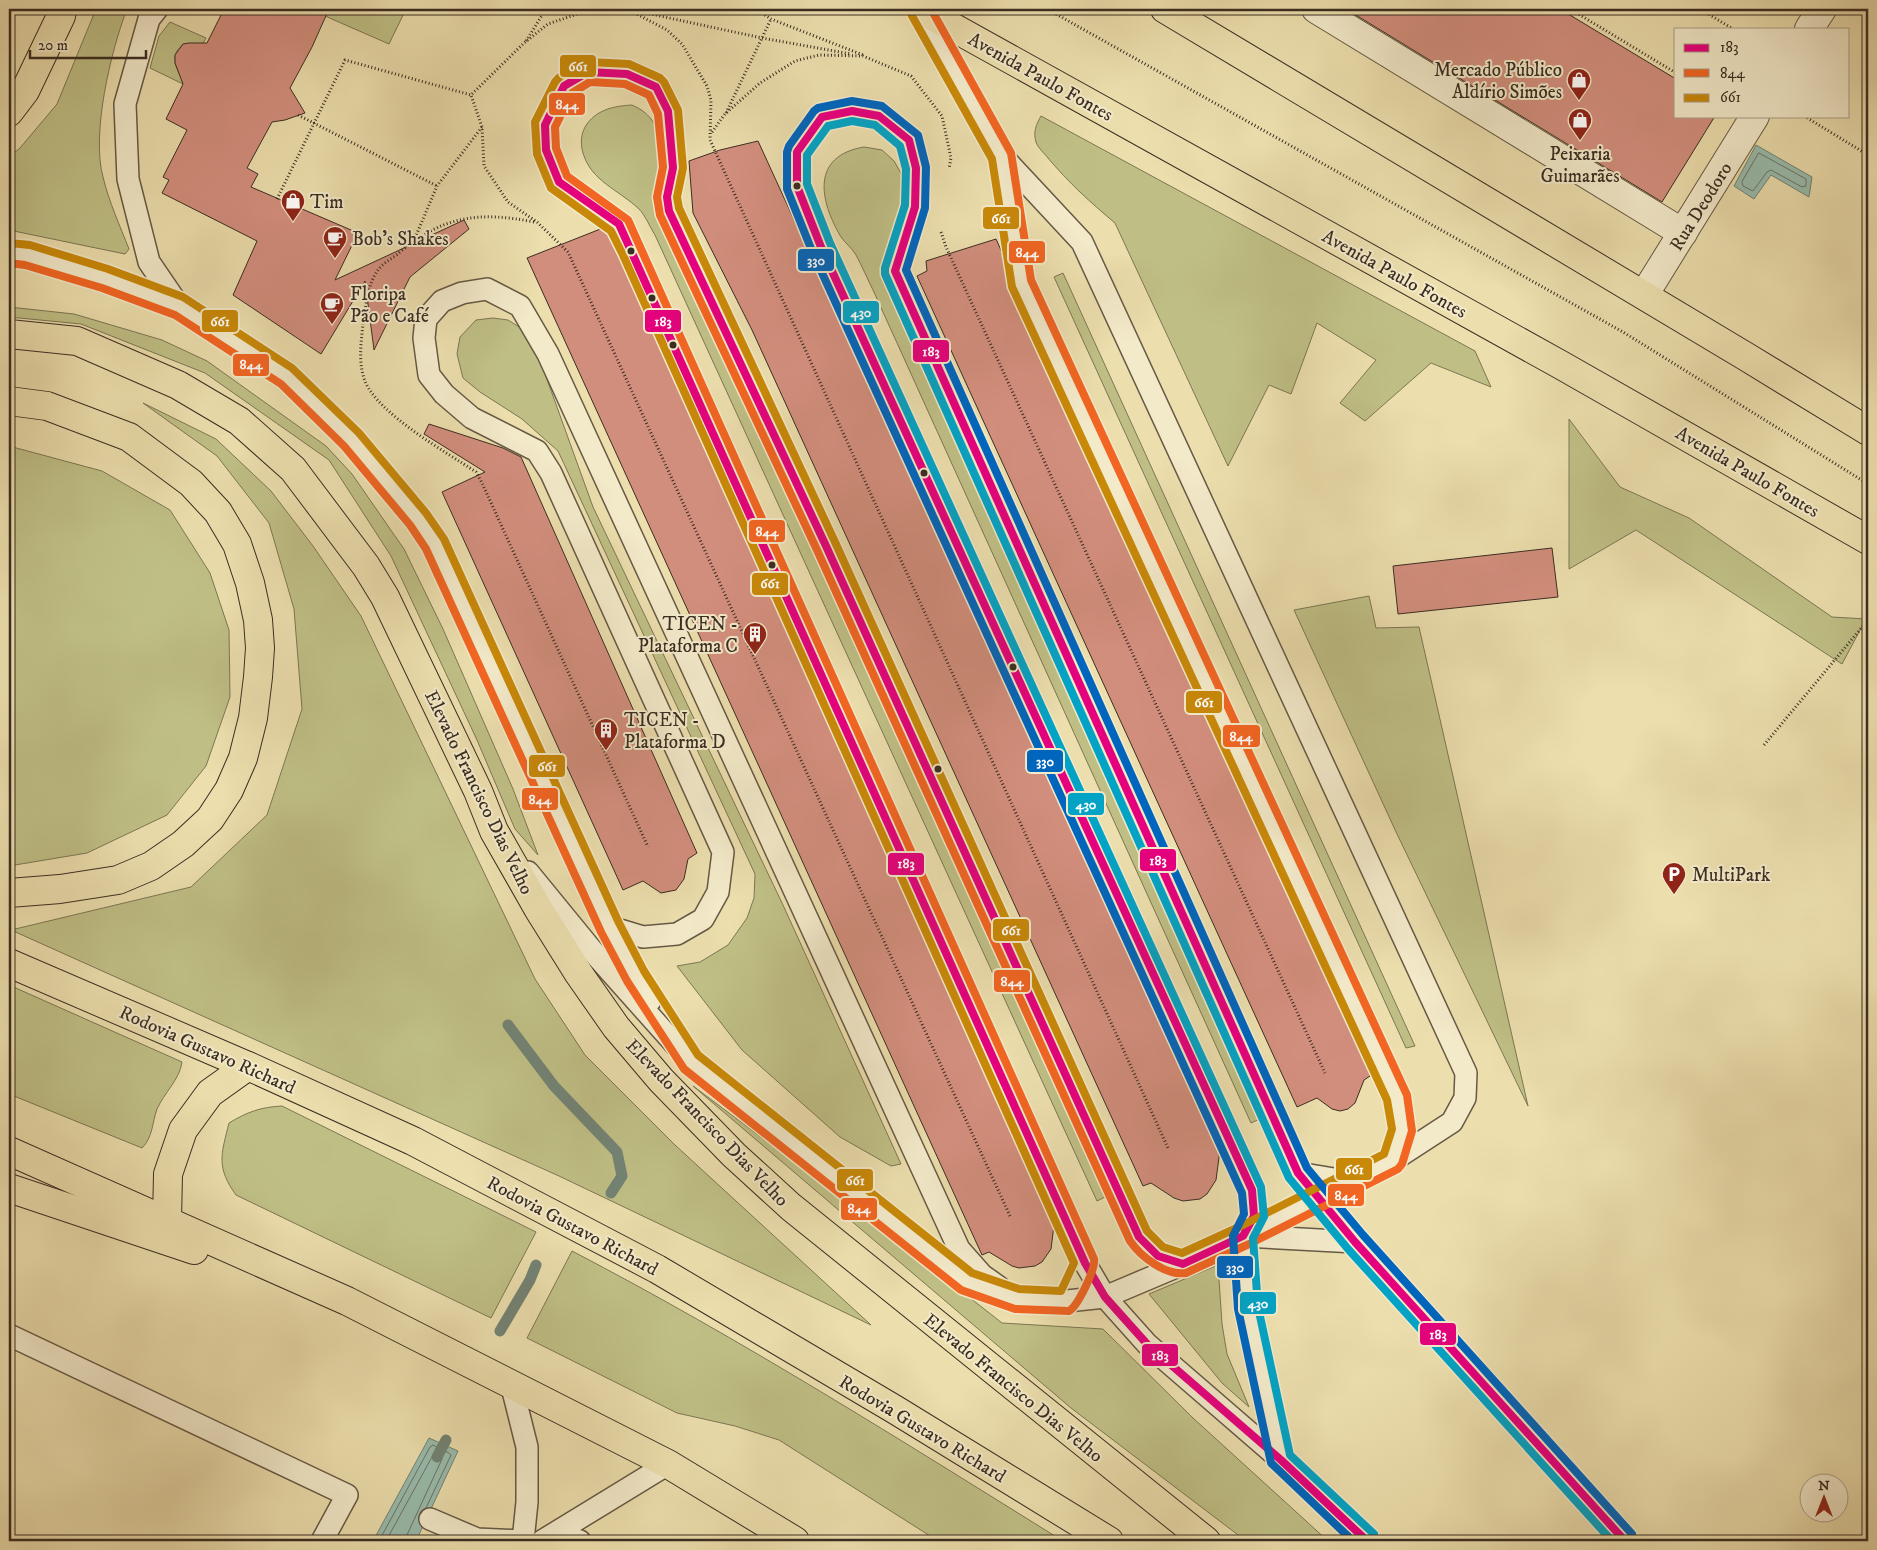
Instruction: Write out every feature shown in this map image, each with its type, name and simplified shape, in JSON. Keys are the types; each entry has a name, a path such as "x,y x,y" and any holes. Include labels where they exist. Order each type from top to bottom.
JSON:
{"main road":[{"path":"9,112 25,91 62,9"},
{"name":"Avenida Paulo Fontes","path":"920,9 1561,365 1868,540"},
{"path":"1165,9 1868,431"},
{"name":"Elevado Francisco Dias Velho","path":"9,334 76,341 178,385 239,421 293,469 366,566 385,597 478,791 494,831 544,918 578,974 616,1027 661,1080 734,1155 791,1208 1206,1541"},
{"path":"9,401 47,406 128,437 192,483 218,512 237,544 250,583 258,620 260,648 253,718 243,758 229,790 210,818 183,844 151,866 118,880 60,889 9,893"},
{"name":"Rodovia Gustavo Richard","path":"9,963 248,1066 413,1141 658,1269 894,1409 1109,1541"},
{"path":"167,1221 168,1174 183,1130 210,1093 248,1066"},
{"path":"9,1151 347,1301 668,1464 795,1541"},
{"path":"9,1188 347,1301"}],"street":[{"path":"1316,9 1683,232"},
{"path":"1810,28 1822,9"},
{"name":"Rua Deodoro","path":"1644,296 1754,118"}],"lane":[{"path":"157,9 149,20 124,104 128,179 149,262 179,306"},
{"path":"494,831 600,960 691,1062 967,1282 1016,1299 1067,1301 1105,1297 1183,1264 1392,1161 1452,1122 1465,1098 1466,1073 1082,242 1002,156 920,9"},
{"path":"1183,1264 1158,1256 1139,1237 826,546 670,211 667,197 673,168 668,111 656,88 627,74 588,72 564,86 545,125 546,150 559,182 619,224 1085,1263 1105,1297 1148,1344 1281,1460 1367,1541"},
{"path":"1281,1460 1248,1308 1243,1236 1254,1216 1252,1190 825,256 797,186 797,152 822,117 852,111 879,116 909,140 916,168 915,207 895,271 1298,1173 1355,1242 1624,1541"},
{"path":"1002,156 1020,283 1397,1097 1402,1130 1392,1161"},
{"path":"9,253 27,255 104,279 179,306 287,376 351,439 418,519 435,544 610,927 635,976 691,1062"},
{"path":"610,927 643,937 678,934 703,919 718,892 723,852 550,473 537,451 472,418 444,394 429,375 424,338 426,319 442,301 462,293 487,289 520,306 548,354 959,1249 982,1276 1016,1299"},
{"path":"1298,1173 1352,1182"},
{"path":"1243,1236 1355,1242"},
{"path":"1067,1301 1085,1263"},
{"path":"9,1335 347,1495 322,1541"},
{"path":"430,1519 477,1539 523,1541 527,1448 510,1383"},
{"path":"550,1537 668,1464"},
{"path":"550,1537 580,1541"}],"path":[{"path":"524,43 546,9"},
{"path":"627,9 872,59"},
{"path":"756,9 771,19 911,76 942,116 951,158 948,175"},
{"path":"1047,9 1623,332 1868,484"},
{"path":"1570,9 1674,72"},
{"path":"1700,9 1731,28"},
{"path":"725,114 771,19"},
{"path":"710,140 712,130 725,114 760,83 795,61 819,55 863,56"},
{"path":"277,198 345,60 471,95"},
{"path":"298,115 437,186"},
{"path":"1807,118 1868,155"},
{"path":"415,239 437,186 482,127"},
{"path":"537,222 480,216 431,229 415,239 378,270 368,295 360,353 365,381 374,397 397,419 476,472 648,847"},
{"path":"940,227 950,256 1325,1073"},
{"path":"1764,745 1868,620"}],"green space":[{"path":"96,9 127,9 115,46 104,92 99,138 100,159 105,186 129,249 125,254 9,230 9,157 20,148 57,104"},
{"path":"329,9 406,9 389,44 325,16"},
{"path":"170,22 206,38 202,45 187,44 179,48 175,56 175,62 183,84 150,68 159,36"},
{"path":"632,105 645,113 653,123 658,134 661,200 668,227 684,269 1107,1196 1097,1201 655,235 639,209 599,178 587,163 581,142 583,130 587,124 596,115 607,109"},
{"path":"1041,116 1475,351 1491,387 1431,363 1365,421 1340,403 1376,360 1317,323 1291,394 1269,385 1228,466 1115,223 1072,184 1037,144 1035,132"},
{"path":"864,147 882,150 894,161 902,175 904,191 894,232 890,270 891,296 1262,1118 1251,1123 873,290 856,255 841,237 833,223 825,195 824,182 828,170 835,160 847,152"},
{"path":"1063,273 1415,1046 1406,1048 1054,277"},
{"path":"9,307 74,314 162,340 207,361 326,446 352,474 404,549 443,629 513,789 538,855 515,829 477,740 391,556 329,460 205,373 81,324 9,317"},
{"path":"493,318 508,320 524,330 540,360 593,507 783,905 901,1164 891,1166 840,1137 742,1050 677,966 700,962 728,945 747,918 754,898 755,874 558,451 522,419 480,392 463,378 457,354 460,337 476,320"},
{"path":"143,403 216,439 271,491 313,546 361,616 535,979 585,1055 675,1145 871,1325 559,1176 11,930 191,887 267,815 302,709 294,609 269,523 217,456"},
{"path":"1569,419 1620,487 1689,518 1832,617 1866,619 1842,664 1636,530 1569,569"},
{"path":"9,446 102,471 170,510 210,573 229,630 230,697 206,766 167,815 87,853 9,866"},
{"path":"1369,596 1376,628 1419,627 1528,1106 1397,834 1294,610"},
{"path":"9,985 182,1062 175,1080 157,1109 150,1135 142,1148 9,1094"},
{"path":"693,1086 866,1216 1002,1323 1103,1329 1193,1418 1328,1541 1246,1541 1071,1408"},
{"path":"282,1106 536,1232 491,1318 236,1195 225,1176 222,1160 229,1123 254,1111"},
{"path":"572,1251 759,1355 1063,1541 938,1541 779,1440 735,1426 677,1413 527,1338"},
{"path":"1218,1265 1222,1324 1227,1354 1249,1407 1222,1383 1149,1294"}],"water":[{"path":"1756,145 1812,177 1809,197 1771,175 1754,199 1734,186"},
{"path":"429,1438 458,1451 416,1541 373,1541"}],"building":[{"path":"224,9 329,9 312,47 290,88 305,113 272,122 247,168 258,174 251,187 358,233 335,280 464,220 469,229 410,277 374,350 365,281 321,354 233,295 257,241 162,193 169,180 163,177 187,130 166,119 183,84 175,63 175,55 183,44 207,43"},
{"name":"Mercado Público Aldírio Simões","path":"1346,9 1560,9 1674,78 1674,118 1714,118 1662,202"},
{"path":"758,141 1220,1150 1216,1180 1207,1194 1200,1199 1183,1201 1174,1198 1151,1183 1143,1186 752,330 693,213 689,161 720,150"},
{"name":"TICEN - Plataforma C","path":"603,228 609,232 1054,1225 1051,1249 1042,1262 1035,1266 1019,1268 1012,1266 989,1252 982,1255 527,258"},
{"path":"996,239 1005,259 1010,288 1373,1074 1364,1080 1355,1103 1348,1109 1340,1111 1332,1109 1317,1098 1297,1107 917,276 927,271 926,261"},
{"name":"TICEN - Plataforma D","path":"429,424 503,448 521,457 697,853 688,859 684,879 676,890 661,893 643,881 623,890 442,492 485,472 424,434"},
{"path":"1552,548 1558,597 1398,614 1393,566"}],"waterway":[{"path":"508,1025 554,1086 617,1152 622,1176 611,1193"},
{"path":"500,1331 530,1280 536,1265"},
{"path":"437,1457 446,1440"}],"transit line":[{"name":"844","path":"9,263 25,265 102,288 175,315 281,384 344,446 410,525 426,549 601,932 627,981 684,1069 961,1290 1015,1309 1069,1311 1073,1308 1086,1286 1094,1259 628,220 567,176 556,148 555,127 572,93 590,82 625,84 649,95 658,114 663,167 657,197 660,215 817,550 1130,1241 1147,1259 1155,1264 1170,1272 1186,1273 1247,1245 1398,1169 1402,1164 1412,1131 1407,1095 1031,280 1011,153 931,9"},
{"name":"661","path":"10,243 30,245 108,269 183,297 292,368 359,433 426,513 444,539 619,923 644,971 698,1055 972,1273 1019,1289 1061,1291 1074,1263 623,255 611,231 551,188 537,154 535,122 555,82 570,70 589,62 629,64 660,78 664,82 678,110 683,168 677,197 679,208 835,542 1147,1231 1163,1247 1182,1253 1239,1227 1384,1154 1392,1129 1387,1100 1012,287 992,159 911,14"},
{"name":"183","path":"1367,1541 1281,1460 1147,1344 1105,1297 1085,1263 619,224 559,182 546,150 545,125 564,86 588,72 627,74 656,87 668,111 673,168 667,197 669,211 826,546 1139,1237 1158,1256 1183,1264 1243,1236 1254,1216 1252,1190 821,247 797,186 797,152 822,117 852,111 879,116 909,140 916,168 915,207 895,271 1298,1173 1355,1242 1625,1541"},
{"name":"330","path":"1353,1541 1271,1463 1238,1309 1233,1236 1244,1214 1242,1193 812,251 787,189 787,152 789,146 818,108 852,101 882,106 918,135 926,167 925,208 906,270 1307,1168 1363,1235 1632,1534"},
{"name":"430","path":"1374,1534 1290,1455 1258,1307 1253,1238 1264,1217 1261,1187 830,243 807,184 807,155 828,126 852,121 875,125 900,146 906,169 905,205 885,268 885,274 1289,1178 1348,1249 1612,1541"}],"place":[{"name":"Mercado Público Aldírio Simões","path":"1579,101"},
{"name":"Peixaria Guimarães","path":"1580,141"},
{"name":"Tim","path":"293,222"},
{"name":"Bob's Shakes","path":"335,259"},
{"name":"Floripa Pão e Café","path":"332,325"},
{"name":"TICEN - Plataforma C","path":"755,655"},
{"name":"TICEN - Plataforma D","path":"606,751"},
{"name":"MultiPark","path":"1674,895"}]}
